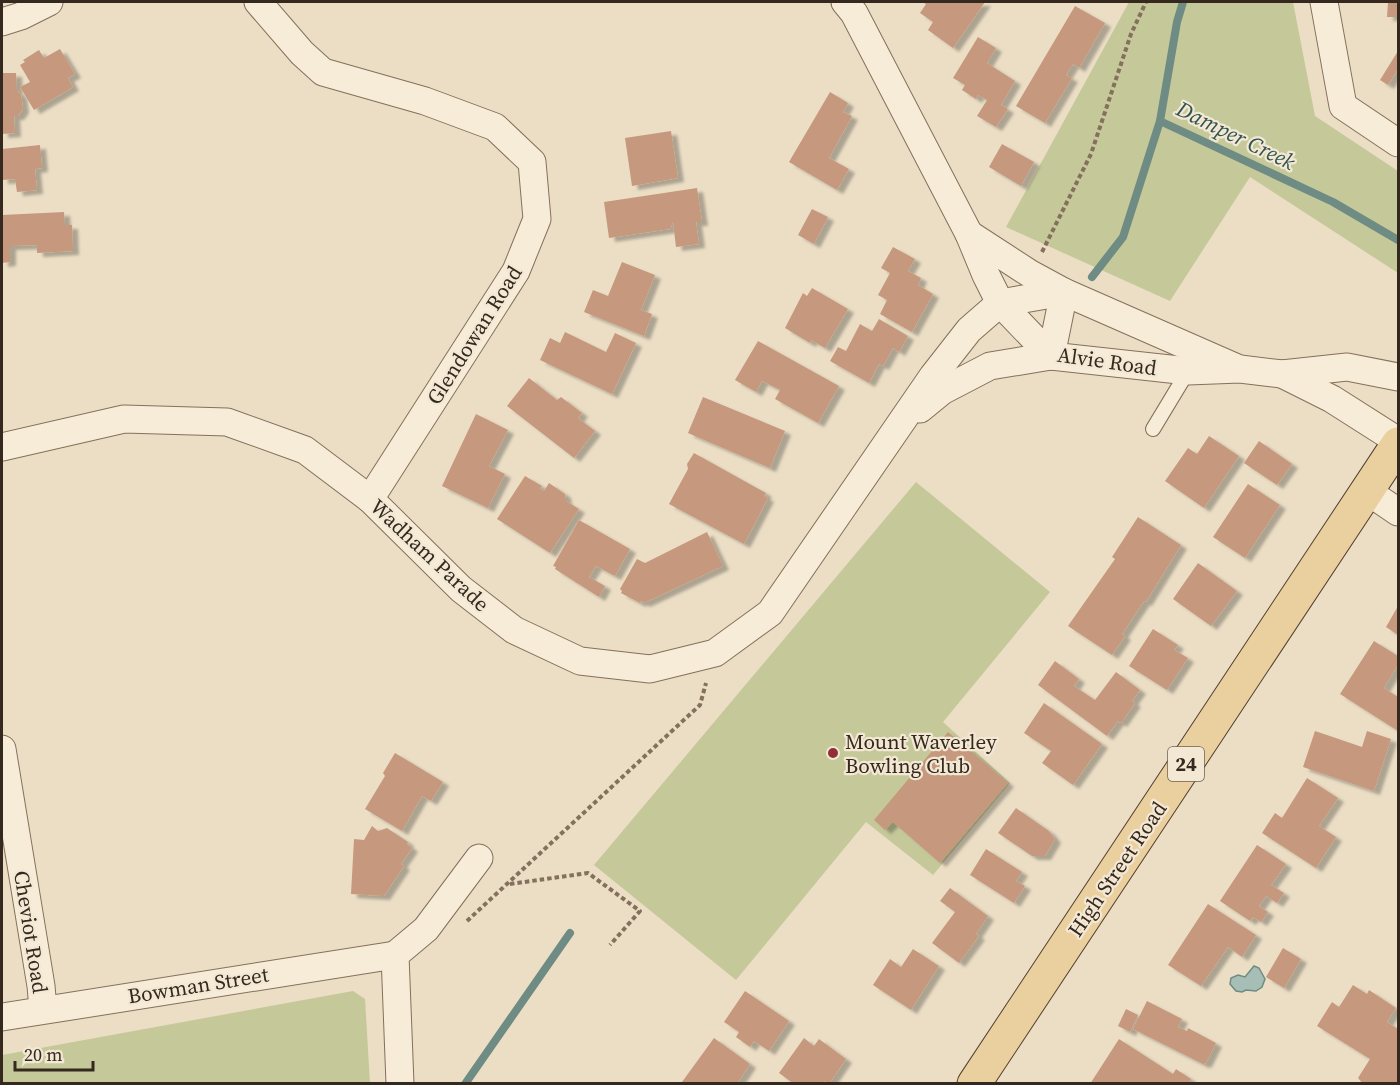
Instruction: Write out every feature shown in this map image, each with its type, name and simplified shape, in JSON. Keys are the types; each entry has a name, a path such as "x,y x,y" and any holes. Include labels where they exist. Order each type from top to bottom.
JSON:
{"main road":[{"name":"High Street Road","path":"974,1083 1398,442"}],"street":[{"path":"2,22 21,16 49,2"},
{"name":"Glendowan Road","path":"258,2 302,53 323,72 425,101 495,128 532,162 537,219 516,271 370,499"},
{"name":"Alvie Road","path":"845,2 854,13 969,234 1000,303 1052,356 1188,371 1240,369 1282,374 1347,367 1398,376"},
{"path":"1324,2 1343,106 1398,143"},
{"name":"Alvie Road","path":"969,234 1029,273 1064,292 1240,369"},
{"path":"1000,303 1064,292 1052,356"},
{"name":"Wadham Parade","path":"2,447 124,419 226,422 305,450 370,499 460,589 514,630 580,661 650,669 715,653 771,613 933,376 969,330 1000,303"},
{"name":"Wadham Parade","path":"901,424 942,391 990,366 1052,356"},
{"name":"Alvie Road","path":"1282,374 1332,399 1398,442"},
{"path":"1367,491 1398,512"},
{"name":"Cheviot Road","path":"2,749 43,1009"},
{"path":"400,1083 395,955 426,929 479,858"},
{"name":"Bowman Street","path":"2,1017 395,955"}],"lane":[{"path":"1153,429 1188,371"}],"path":[{"path":"1029,273 1042,254 1091,154 1131,34 1146,2"},
{"path":"464,924 700,705 715,653"},
{"path":"509,884 588,873 640,911 610,945"}],"green space":[{"path":"1129,2 1293,2 1315,116 1398,171 1398,273 1250,177 1170,301 1006,227"},
{"name":"Mount Waverley Bowling Club","path":"916,482 1050,592 943,722 1010,783 933,875 866,822 736,980 594,865"},
{"path":"353,991 365,999 370,1083 2,1083 2,1055"}],"water":[{"path":"1254,966 1259,968 1265,979 1262,987 1256,991 1236,991 1230,984 1231,978 1238,975 1245,977"}],"building":[{"path":"922,2 985,2 953,48 928,30 933,22 920,13 926,4"},
{"path":"1388,2 1398,2 1398,17 1387,17"},
{"path":"1075,6 1105,23 1079,68 1073,64 1066,75 1072,78 1045,123 1016,106"},
{"path":"978,37 996,48 987,63 1015,81 1001,105 1008,109 996,127 977,116 987,100 978,95 976,99 962,90 965,85 953,78"},
{"path":"60,49 75,74 68,78 73,87 34,110 20,87 30,82 20,65 25,62 23,60 39,50 44,58"},
{"path":"1398,51 1398,69 1388,85 1380,80"},
{"path":"2,73 16,73 17,91 21,94 23,109 18,116 14,116 15,133 2,134"},
{"path":"830,92 848,103 843,112 852,116 829,158 849,169 837,190 789,162"},
{"path":"671,131 678,178 632,186 625,138"},
{"path":"1002,144 1034,162 1021,186 989,167"},
{"path":"40,145 42,168 35,169 37,190 17,192 15,179 2,180 2,149"},
{"path":"697,188 702,222 696,222 699,244 676,247 673,222 670,229 609,238 604,202"},
{"path":"812,209 828,217 814,244 798,235"},
{"path":"64,212 65,225 72,225 73,251 37,253 37,245 10,246 10,262 2,263 2,215"},
{"path":"893,247 915,259 908,271 921,278 918,285 933,294 912,332 880,314 887,300 878,295 890,273 881,268"},
{"path":"622,262 655,275 641,310 652,314 644,336 584,312 593,290 608,296"},
{"path":"812,288 848,309 825,348 811,340 810,343 785,328 803,293 807,296"},
{"path":"879,319 908,336 899,352 893,348 883,366 879,364 869,383 830,361 838,347 846,351 860,324 872,331"},
{"path":"565,332 606,352 615,333 636,343 612,394 540,360 550,338 560,343"},
{"path":"758,341 839,386 818,423 775,399 780,390 762,381 756,392 735,380"},
{"path":"529,378 557,400 561,397 582,413 578,418 595,431 574,458 507,406"},
{"path":"703,397 785,431 770,468 688,433"},
{"path":"476,414 508,430 489,466 505,474 488,508 442,486"},
{"path":"1209,436 1239,456 1204,508 1165,481 1188,448 1197,454"},
{"path":"1259,441 1292,464 1277,485 1244,463"},
{"path":"694,453 766,493 764,496 768,498 744,544 669,504"},
{"path":"525,476 542,486 540,489 544,491 549,483 565,494 566,501 579,509 550,553 497,519"},
{"path":"1248,484 1280,505 1245,558 1213,537"},
{"path":"1138,517 1181,545 1146,602 1144,601 1122,634 1125,636 1112,655 1068,626 1115,559 1112,557"},
{"path":"579,520 630,549 615,576 596,566 589,577 605,586 599,597 553,566"},
{"path":"707,532 723,566 644,603 621,593 620,589 637,559 645,563"},
{"path":"1198,563 1237,591 1211,626 1173,599"},
{"path":"1398,606 1398,635 1386,627"},
{"path":"1153,629 1178,645 1174,650 1188,658 1167,690 1129,666"},
{"path":"1374,641 1398,656 1398,665 1384,688 1398,697 1398,731 1340,694"},
{"path":"1055,661 1079,679 1074,686 1095,700 1116,672 1140,690 1132,701 1135,703 1121,723 1118,721 1107,736 1038,685"},
{"path":"1044,703 1102,744 1073,785 1042,763 1051,751 1024,733"},
{"path":"1315,731 1362,747 1367,731 1391,739 1374,791 1303,767"},
{"path":"948,732 1008,783 940,863 893,822 885,830 874,820"},
{"path":"395,753 443,782 431,801 422,796 402,831 365,809 385,776 383,773"},
{"path":"1307,778 1338,798 1319,826 1336,837 1316,868 1262,833 1275,813 1282,818"},
{"path":"1016,808 1049,831 1055,839 1045,856 1032,856 998,833"},
{"path":"372,826 378,831 387,828 408,842 407,844 412,848 401,864 404,866 384,896 351,894 354,839 364,840"},
{"path":"1257,845 1286,864 1271,885 1284,893 1277,903 1266,896 1259,906 1268,912 1261,922 1253,917 1250,921 1220,901"},
{"path":"986,849 1022,872 1016,881 1025,886 1014,903 970,875"},
{"path":"950,888 988,916 976,934 979,936 959,963 932,943 955,912 940,901"},
{"path":"1208,904 1256,935 1242,957 1228,947 1201,986 1168,965"},
{"path":"1283,948 1301,959 1284,988 1266,977"},
{"path":"913,949 939,966 911,1010 873,985 890,959 901,967"},
{"path":"1353,985 1367,994 1369,990 1396,1008 1387,1022 1398,1029 1398,1084 1363,1084 1358,1078 1370,1059 1317,1026 1332,1002 1339,1007"},
{"path":"745,991 789,1021 769,1051 754,1041 750,1047 736,1037 739,1032 724,1022"},
{"path":"1147,1001 1182,1019 1178,1027 1187,1031 1188,1028 1216,1043 1206,1063 1203,1064 1133,1029"},
{"path":"1126,1009 1138,1015 1130,1032 1118,1026"},
{"path":"714,1038 750,1064 737,1084 685,1084 682,1082"},
{"path":"804,1038 814,1046 819,1039 846,1059 829,1084 824,1081 822,1084 794,1084 779,1073"},
{"path":"1119,1039 1173,1074 1176,1069 1191,1079 1188,1084 1090,1084"}],"waterway":[{"name":"Damper Creek","path":"1183,2 1177,22 1160,121 1333,202 1398,240"},
{"path":"1092,277 1123,237 1160,121"},
{"path":"465,1084 570,933"}],"place":[{"name":"Mount Waverley Bowling Club","path":"833,753"}]}
